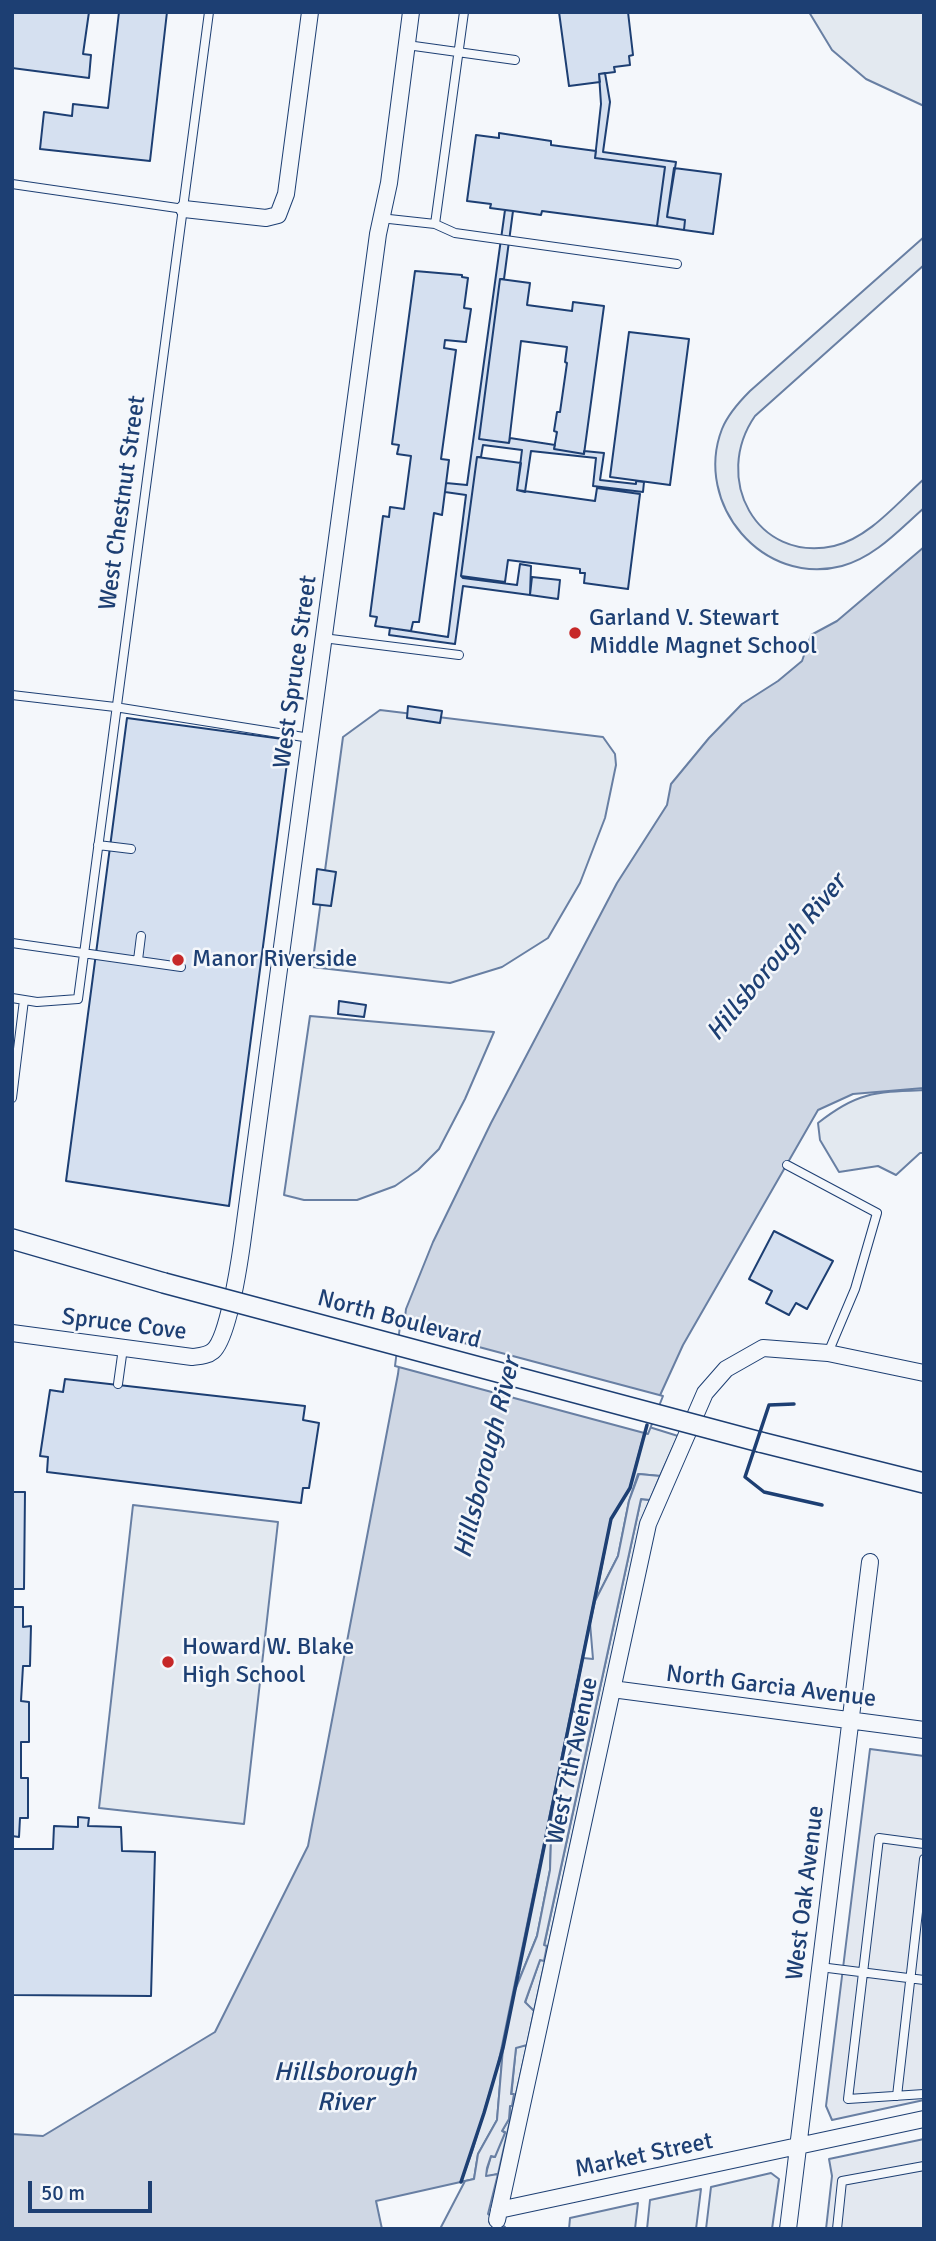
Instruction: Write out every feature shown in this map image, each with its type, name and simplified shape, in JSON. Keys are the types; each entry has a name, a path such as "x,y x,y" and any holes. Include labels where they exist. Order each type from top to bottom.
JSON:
{"street":[{"path":"184,209 266,218 278,215 286,194 310,12"},
{"name":"West Spruce Street","path":"221,1338 234,1294 242,1244 380,218 389,183 411,12"},
{"name":"North Boulevard","path":"12,1239 164,1283 924,1483"},
{"name":"Spruce Cove","path":"12,1333 192,1357 204,1356 215,1349 221,1338"},
{"name":"West 7th Avenue","path":"498,2215 648,1524 705,1393 726,1369 763,1348 828,1353"},
{"path":"828,1353 924,1373"},
{"name":"North Boulevard","path":"897,1475 924,1471"},
{"path":"897,1475 924,1490"},
{"name":"West Oak Avenue","path":"788,2229 870,1562"},
{"name":"North Garcia Avenue","path":"612,1689 924,1730"},
{"name":"Market Street","path":"498,2215 924,2119"}],"lane":[{"name":"West Chestnut Street","path":"24,1000 37,1002 78,999 209,12"},
{"path":"435,224 464,12"},
{"path":"407,45 515,60"},
{"path":"12,184 184,209"},
{"path":"380,218 435,224 455,233 677,264"},
{"path":"323,638 459,655"},
{"path":"12,695 115,707 310,737"},
{"path":"98,845 131,849"},
{"path":"138,960 141,936"},
{"path":"12,943 181,967"},
{"path":"12,999 24,1000 12,1098"},
{"path":"787,1166 877,1213 855,1289 828,1353"},
{"path":"118,1384 123,1348"},
{"path":"924,1844 879,1838 848,2099 924,2094"},
{"path":"897,2096 924,1859"},
{"path":"820,1967 924,1980"},
{"path":"837,2229 842,2181 924,2166"}],"shaded area":[{"path":"809,12 924,12 924,106 866,79 832,50"},
{"path":"924,237 924,265 755,416 743,440 738,465 741,489 749,511 763,529 783,542 806,548 834,546 859,535 882,518 924,479 924,508 886,542 854,562 813,569 786,564 762,552 741,534 726,511 717,485 716,457 722,429 731,413 750,391"},
{"path":"380,710 603,737 615,754 616,765 605,818 580,883 548,938 502,967 450,983 312,967 343,737"},
{"path":"310,1016 494,1032 465,1099 439,1149 418,1170 395,1186 357,1200 304,1200 284,1195"},
{"path":"924,1090 924,1153 920,1153 896,1175 878,1166 839,1172 820,1140 818,1123 856,1099 879,1093"},
{"path":"646,1426 678,1436 660,1476 638,1474 629,1501 618,1556 595,1601 611,1519 630,1488"},
{"path":"639,1474 660,1476 650,1500 641,1499 544,1945 547,1946 544,1961 540,1960 525,2002 534,2011 527,2045 516,2048 511,2094 514,2094 509,2119 502,2131 505,2133 495,2157 491,2156 487,2168 486,2176 498,2174 488,2214 505,2227 382,2229 376,2201 474,2179 478,2154 497,2120 503,2048 513,1995 537,1936 550,1870 552,1809 557,1784 577,1736 581,1714 572,1711 583,1658 593,1659 590,1623 595,1601 618,1556 629,1501"},
{"path":"641,1499 650,1500 642,1519 534,2011 525,2003 547,1947 544,1946"},
{"path":"133,1505 278,1522 244,1824 99,1808"},
{"path":"870,1749 924,1756 924,2100 832,2120 826,2106"},
{"path":"552,1809 550,1870 537,1936 513,1995"},
{"path":"527,2045 498,2174 485,2177 491,2156 494,2157 505,2132 502,2131 509,2119 516,2047"},
{"path":"503,2048 497,2120 478,2154 474,2179 461,2182 484,2113"},
{"path":"924,2139 924,2229 826,2229 832,2176 829,2159"},
{"path":"771,2173 779,2179 772,2229 706,2229 711,2187"},
{"path":"701,2189 696,2229 647,2229 650,2200"},
{"path":"638,2203 635,2229 569,2229 570,2218"}],"water":[{"name":"Hillsborough River","path":"924,547 924,1088 853,1094 818,1110 683,1345 646,1426 630,1488 611,1519 498,2065 461,2182 436,2229 12,2229 12,2134 43,2136 215,2032 308,1846 398,1374 406,1309 433,1242 491,1123 617,883 667,805 671,784 709,738 742,704 778,681 802,661 811,635 837,621"}],"pier":[{"path":"400,1326 663,1396 648,1434 395,1366"},
{"path":"465,2181 440,2229 382,2229 376,2201"}],"building":[{"path":"12,12 89,12 83,54 91,55 89,78 12,68"},
{"path":"119,12 167,12 150,161 40,149 44,112 72,116 73,104 108,108"},
{"path":"559,12 628,12 633,55 629,56 630,65 614,67 615,72 599,74 600,82 569,86"},
{"path":"605,73 610,102 603,152 676,162 667,217 685,220 684,230 657,226 665,167 595,158 601,104 599,74"},
{"path":"499,133 551,141 551,145 596,151 595,158 665,167 657,226 542,211 541,215 490,208 491,204 467,201 476,135 499,138"},
{"path":"674,168 721,174 713,234 684,230 685,220 667,217"},
{"path":"505,210 513,211 504,279 500,279 479,439 509,443 510,438 555,445 554,449 584,454 584,451 604,453 600,480 636,484 636,481 644,482 643,492 593,486 596,458 531,451 525,492 517,490 522,450 483,445 481,457 477,457 461,576 517,585 520,564 531,566 530,595 463,586 455,644 389,635 390,628 448,637 466,495 445,492 446,483 467,485"},
{"path":"415,271 462,275 468,278 464,308 471,309 466,342 445,340 444,348 456,350 441,459 449,460 442,515 434,513 419,622 413,622 411,631 375,626 377,617 370,616 383,516 389,517 390,507 404,509 411,456 397,454 399,445 392,444"},
{"path":"500,279 530,283 527,305 572,311 573,302 604,306 584,454 554,449 557,432 554,431 557,412 560,412 567,347 521,341 509,443 479,439"},
{"path":"629,332 689,339 670,485 610,477"},
{"path":"477,457 521,463 517,490 595,501 597,488 640,494 628,589 584,583 585,573 580,573 580,569 508,560 505,582 461,576"},
{"path":"532,577 560,580 558,599 530,595"},
{"path":"408,706 442,711 440,723 407,718"},
{"name":"Manor Riverside","path":"127,718 290,740 229,1206 66,1181"},
{"path":"317,869 336,872 331,906 313,904"},
{"path":"339,1001 366,1005 364,1017 338,1014"},
{"path":"774,1231 833,1261 807,1309 796,1303 789,1315 766,1303 772,1291 749,1279"},
{"path":"65,1379 305,1406 303,1420 319,1423 309,1488 303,1488 301,1503 47,1472 48,1457 40,1456 50,1390 63,1392"},
{"path":"12,1492 25,1492 24,1589 12,1589"},
{"path":"12,1607 23,1607 23,1627 31,1626 30,1666 23,1666 21,1701 29,1702 29,1742 21,1742 21,1778 28,1778 28,1818 20,1818 19,1837 12,1836"},
{"path":"78,1817 89,1818 88,1826 121,1827 122,1851 155,1852 151,1996 12,1995 12,1849 53,1849 54,1826 78,1827"}],"wall":[{"path":"794,1404 769,1405 745,1477 764,1492 822,1505"},
{"path":"461,2182 503,2048 611,1519 630,1488 647,1425"}],"place":[{"name":"Garland V. Stewart Middle Magnet School","path":"575,633"},
{"name":"Manor Riverside","path":"178,960"},
{"name":"Howard W. Blake High School","path":"168,1662"}]}
